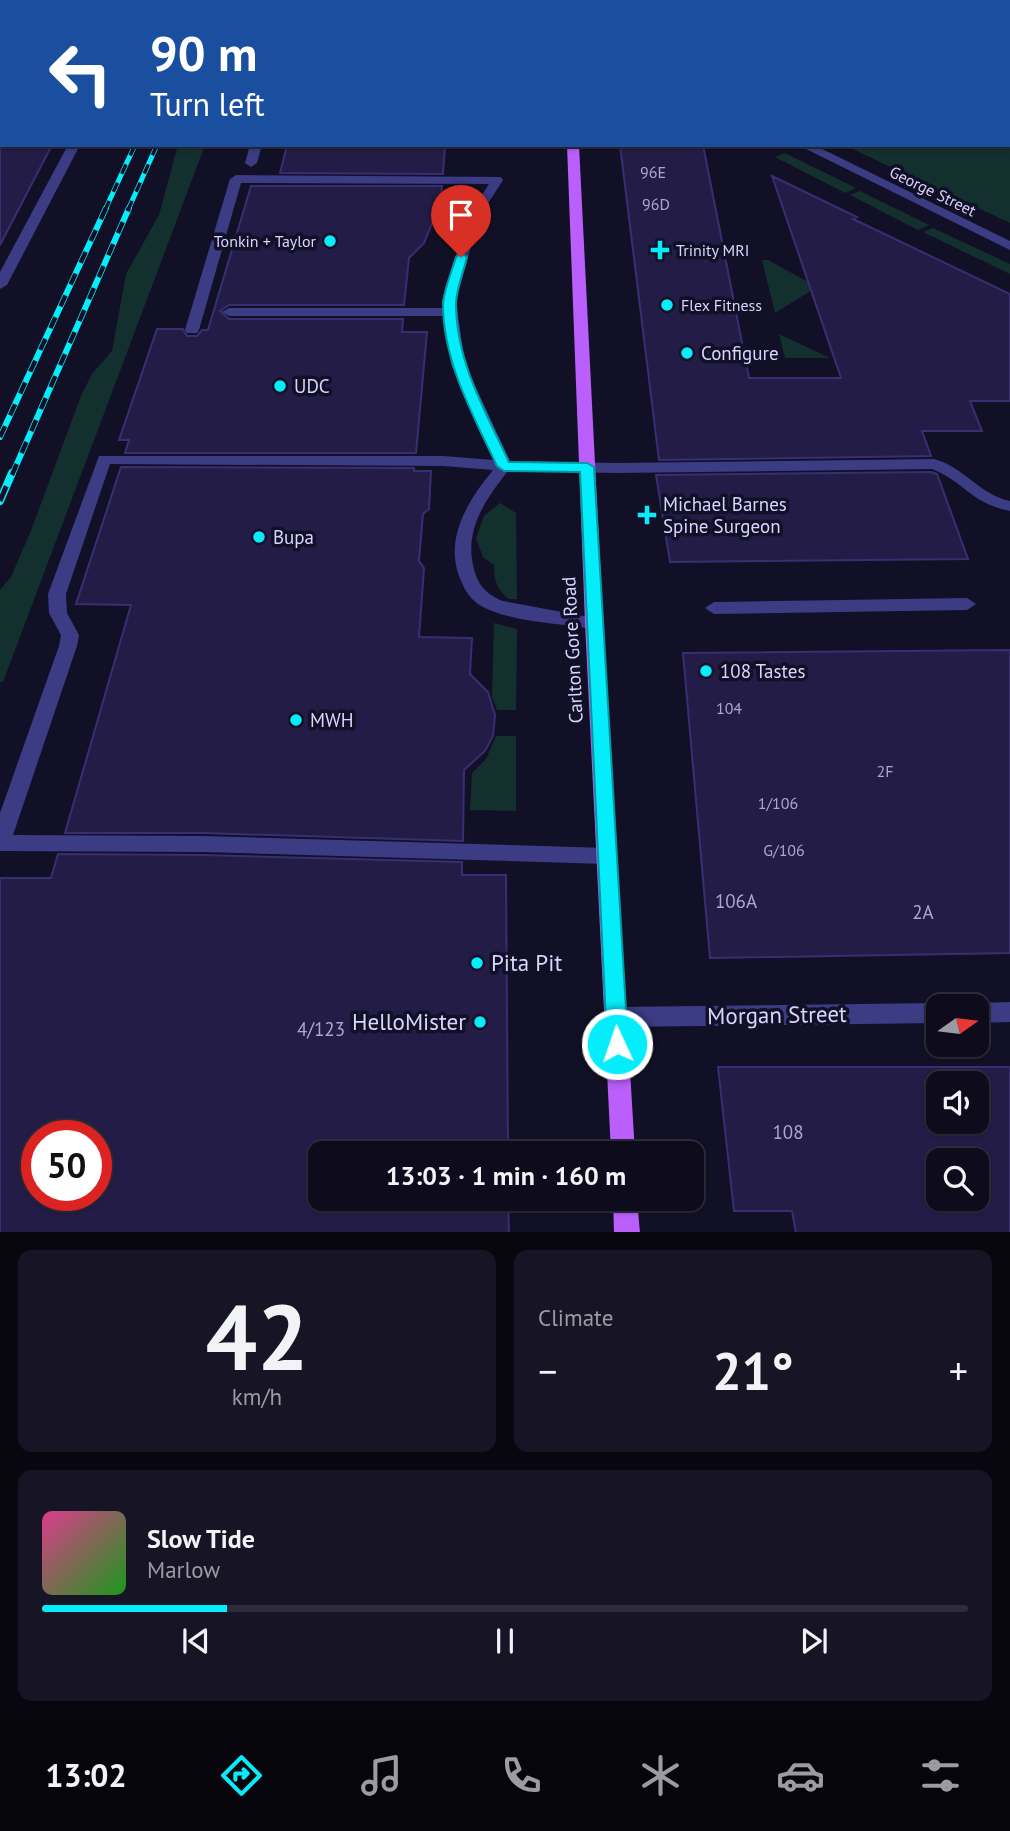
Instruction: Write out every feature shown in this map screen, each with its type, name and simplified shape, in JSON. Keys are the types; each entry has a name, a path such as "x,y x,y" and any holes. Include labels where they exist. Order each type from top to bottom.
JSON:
{"main road":[{"name":"Carlton Gore Road","path":"573,147 594,623 622,1141"},
{"path":"626,1211 627,1232"}],"street":[{"path":"0,285 73,147"},
{"path":"251,163 255,147"},
{"name":"George Street","path":"808,147 1010,246"},
{"path":"192,330 236,179 497,180 481,205 466,243 449,301 458,364 504,466"},
{"path":"229,312 450,312"},
{"path":"607,856 203,844 0,842 68,646 70,635 58,613 57,594 104,459 443,461 504,466 587,467 934,464 954,472 986,501 1010,506"},
{"path":"504,466 466,520 462,548 471,587 481,597 501,607 594,623"},
{"path":"714,608 967,604"},
{"path":"989,1013 1010,1012"},
{"name":"Morgan Street","path":"616,1017 926,1013"}],"green space":[{"path":"177,147 204,147 3,682 0,682 0,590 11,577 32,528 81,396 92,374 112,351 126,274 159,215"},
{"path":"848,147 1010,147 1010,223"},
{"path":"785,153 856,188 845,193 775,157"},
{"path":"860,191 929,225 918,230 850,195"},
{"path":"933,228 1010,264 1010,274 923,232"},
{"path":"762,260 768,260 817,287 775,313"},
{"path":"779,334 830,358 785,358"},
{"path":"500,503 516,513 517,599 509,599 499,588 495,580 494,565 483,557 476,538 484,516"},
{"path":"494,623 517,629 516,710 497,710 492,697"},
{"path":"496,736 516,736 516,811 470,810 472,773 486,759"}],"building":[{"path":"0,147 51,147 0,245"},
{"path":"286,147 445,147 443,174 280,173"},
{"path":"620,147 703,147 749,378 841,378 772,176 857,217 853,219 1010,294 1010,401 970,401 982,431 922,431 931,456 659,460"},
{"path":"251,186 442,186 440,204 424,243 409,258 404,305 229,305 220,311 229,319 403,319 402,332 427,332 416,453 125,453 129,440 119,440 157,329 183,329 187,336 197,336 202,330 208,330"},
{"path":"121,467 414,468 414,471 431,471 429,509 423,514 419,561 424,568 419,637 472,638 470,674 488,692 495,715 493,736 485,751 464,770 463,841 203,833 65,833 131,605 76,604"},
{"path":"937,474 968,559 670,562 656,475"},
{"path":"1010,650 1010,953 710,958 683,653"},
{"path":"58,854 462,862 462,875 506,875 508,1141 308,1141 308,1211 508,1211 509,1232 0,1232 0,878 51,878"},
{"path":"718,1067 1010,1067 1010,1232 796,1232 792,1211 734,1211"}],"railway":[{"path":"105,210 134,147"},
{"path":"128,210 156,147"},
{"path":"0,437 106,208"},
{"path":"12,475 129,208"},
{"path":"0,501 12,473"}],"place":[{"name":"Tonkin + Taylor","path":"330,241"},
{"name":"Trinity MRI","path":"660,250"},
{"name":"Flex Fitness","path":"667,305"},
{"name":"Configure","path":"687,353"},
{"name":"UDC","path":"280,386"},
{"name":"Michael Barnes Spine Surgeon","path":"647,515"},
{"name":"Bupa","path":"259,537"},
{"name":"108 Tastes","path":"706,671"},
{"name":"MWH","path":"296,720"},
{"name":"Pita Pit","path":"477,963"},
{"name":"HelloMister","path":"480,1022"}],"route":[{"path":"461,257 449,301 458,364 504,466 587,467 617,1044"}]}
